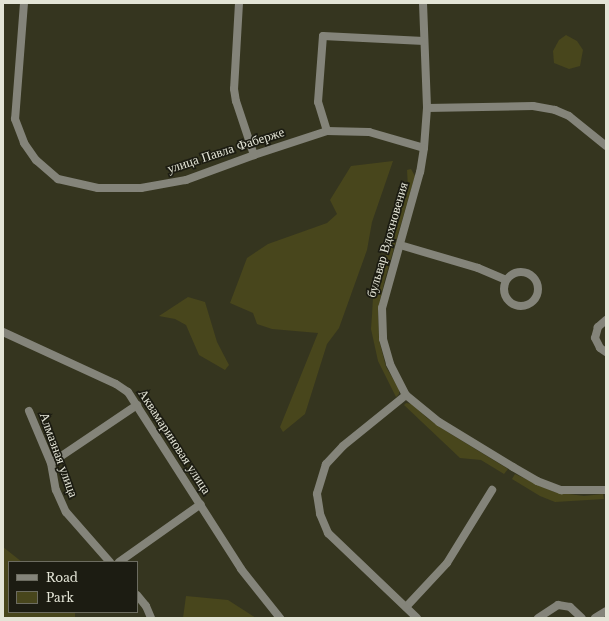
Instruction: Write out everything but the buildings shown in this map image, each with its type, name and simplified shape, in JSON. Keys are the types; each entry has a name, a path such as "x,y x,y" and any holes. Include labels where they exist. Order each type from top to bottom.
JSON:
{"street":[{"name":"улица Павла Фаберже","path":"24,3 15,119 24,143 36,160 58,179 98,188 141,188 186,180 254,155 327,131 369,132 424,148"},
{"path":"239,3 234,89 236,101 254,155"},
{"name":"бульвар Вдохновения","path":"423,3 427,108 424,148 420,172 382,308 383,339 390,364 406,395 439,422 537,481 561,490 606,490"},
{"path":"327,131 318,102 323,36 424,41"},
{"path":"427,108 533,106 555,110 569,116 606,146"},
{"path":"400,245 478,268 506,280"},
{"path":"525,272 530,274 537,282 538,288 535,299 525,306 514,305 505,296 504,285 506,280 514,273 525,272"},
{"path":"606,320 598,327 595,338 600,348 606,352"},
{"name":"Аквамариновая улица","path":"3,332 116,384 128,392 201,504 241,569 280,618"},
{"path":"406,395 343,446 326,464 317,494 320,514 328,533 417,618"},
{"path":"51,463 137,405"},
{"name":"Алмазная улица","path":"29,411 51,463 56,490 66,512 109,561"},
{"path":"406,607 447,563 492,490"},
{"path":"120,561 201,504"},
{"path":"138,596 146,606 151,618"},
{"path":"538,618 558,605 570,606 582,618"},
{"path":"595,618 606,612"}],"green space":[{"path":"566,35 577,41 583,50 580,66 569,69 554,63 553,51 559,40"},
{"path":"393,161 372,222 367,250 339,328 327,344 305,414 283,432 280,427 318,333 272,329 257,324 253,313 230,303 247,258 268,244 327,223 337,214 330,200 351,166"},
{"path":"411,169 415,176 385,279 378,309 379,340 386,367 399,389 399,394 396,397 378,361 371,329 373,298 408,188 407,170"},
{"path":"188,297 205,302 217,342 229,365 225,370 199,355 186,325 175,319 159,316"},
{"path":"406,403 412,404 427,418 449,433 508,469 504,474 481,460 460,458 404,405"},
{"path":"515,474 554,492 584,496 603,494 604,499 555,502 540,496 512,479"},
{"path":"3,547 21,561 8,561 8,613 75,613 75,618 3,618"},
{"path":"186,596 228,600 256,618 183,618"}]}
